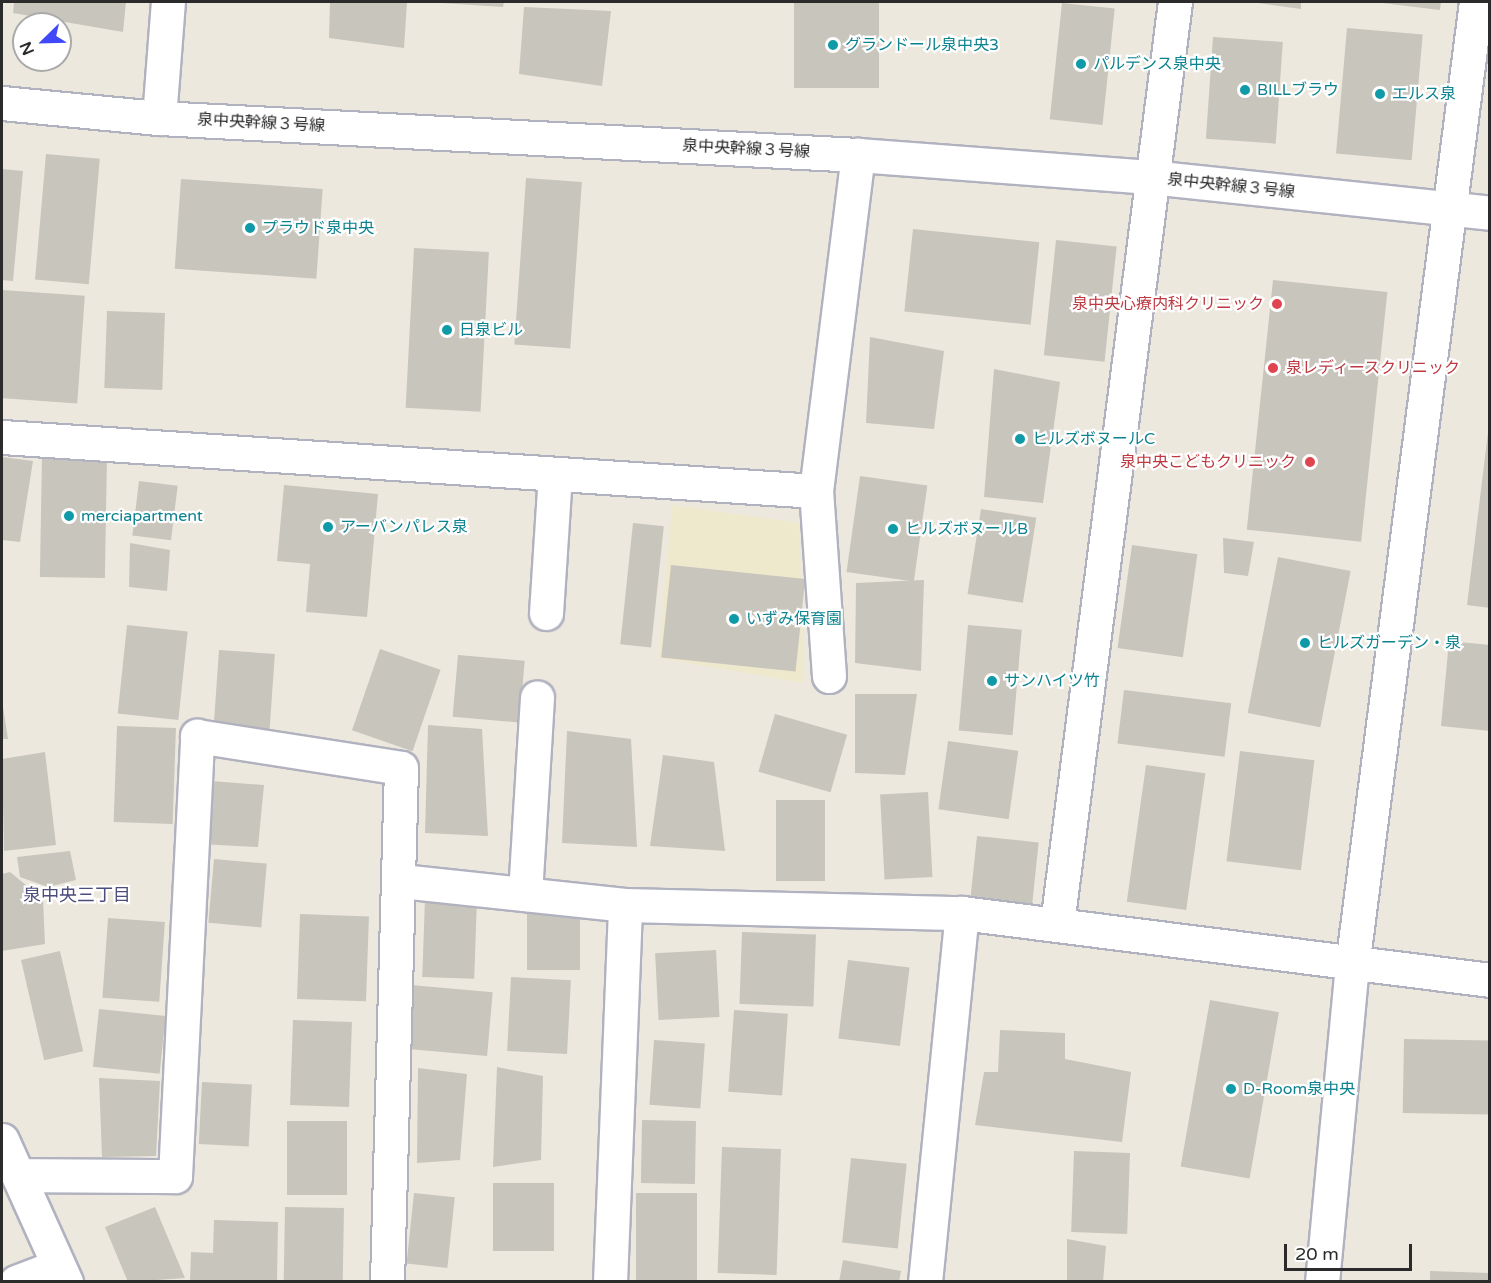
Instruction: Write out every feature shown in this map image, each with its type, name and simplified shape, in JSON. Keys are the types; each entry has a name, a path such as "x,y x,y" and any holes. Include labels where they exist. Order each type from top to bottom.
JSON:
{"street":[{"path":"159,118 168,2"},
{"path":"1057,924 1150,177 1175,2"},
{"path":"1322,1281 1352,966 1476,2"},
{"name":"泉中央幹線３号線","path":"2,103 159,118 858,155 1150,177 1490,213"},
{"path":"829,675 816,491 858,155"},
{"path":"2,437 816,491"},
{"path":"546,613 555,474"},
{"path":"525,894 537,697"},
{"path":"18,1175 176,1176 197,736 401,768 401,881 387,1281"},
{"path":"401,881 625,905 962,913 1057,924 1352,966 1490,980"},
{"path":"610,1281 625,905"},
{"path":"925,1281 962,913"},
{"path":"2,1140 62,1274 16,1281"}],"shaded area":[{"path":"672,505 799,523 804,683 659,658"}],"building":[{"path":"14,2 126,2 123,32 72,23 72,12 13,12"},
{"path":"330,2 407,2 404,48 329,38"},
{"path":"426,2 504,2 503,7"},
{"name":"グランドール泉中央3","path":"794,2 879,2 879,88 794,88"},
{"path":"1251,2 1301,2 1301,9"},
{"path":"1374,2 1441,2 1440,10"},
{"name":"パルデンス泉中央","path":"1062,3 1115,9 1102,125 1050,119"},
{"path":"524,7 611,11 602,86 519,74"},
{"name":"エルス泉","path":"1347,28 1423,35 1412,160 1336,154"},
{"name":"BILLブラウ","path":"1213,37 1283,42 1276,144 1206,139"},
{"path":"46,154 100,159 89,284 35,280"},
{"path":"2,169 23,171 13,281 2,280"},
{"path":"526,178 582,182 570,348 514,345"},
{"name":"プラウド泉中央","path":"181,179 323,189 316,279 175,269"},
{"path":"913,229 1039,242 1031,325 904,312"},
{"path":"1056,240 1117,246 1105,362 1044,355"},
{"name":"日泉ビル","path":"414,248 489,252 481,412 406,408"},
{"path":"1273,280 1387,292 1361,542 1247,530"},
{"path":"2,290 85,296 77,404 2,398"},
{"path":"107,311 165,313 162,390 104,388"},
{"path":"870,337 944,351 934,429 866,423"},
{"name":"ヒルズボヌールC","path":"994,369 1060,382 1043,503 984,497"},
{"path":"1490,416 1490,608 1467,605"},
{"name":"merciapartment","path":"42,455 107,456 105,578 40,577"},
{"path":"2,457 33,461 20,542 2,540"},
{"name":"ヒルズボヌールB","path":"860,476 927,485 914,582 847,572"},
{"path":"139,481 178,486 171,540 132,536"},
{"name":"アーバンパレス泉","path":"284,485 378,494 367,617 306,612 310,564 277,561"},
{"path":"981,509 1036,518 1023,603 968,594"},
{"path":"633,523 664,526 651,648 620,644"},
{"path":"1223,538 1254,542 1248,576 1224,573"},
{"path":"130,543 170,550 167,591 129,587"},
{"path":"1132,545 1197,554 1183,657 1118,648"},
{"name":"ヒルズガーデン・泉","path":"1278,557 1351,571 1320,727 1248,713"},
{"name":"いずみ保育園","path":"671,565 805,579 796,672 661,657"},
{"path":"924,580 921,671 855,663 856,583"},
{"path":"127,625 188,631 178,720 118,714"},
{"name":"サンハイツ竹","path":"968,625 1022,630 1013,735 959,731"},
{"path":"1449,641 1490,645 1490,731 1441,726"},
{"path":"380,649 441,670 413,751 352,730"},
{"path":"219,650 275,654 269,731 214,727"},
{"path":"458,655 525,661 519,723 453,717"},
{"path":"1124,690 1231,703 1225,757 1117,744"},
{"path":"855,694 917,694 905,775 855,773"},
{"path":"3,707 8,739 2,739"},
{"path":"775,714 847,735 831,792 758,772"},
{"path":"428,725 482,729 488,836 425,833"},
{"path":"117,726 176,728 173,824 114,822"},
{"path":"567,731 631,739 637,847 562,843"},
{"path":"948,741 1018,751 1009,819 938,809"},
{"path":"1240,751 1314,760 1301,870 1226,861"},
{"path":"45,752 56,845 4,851 2,759"},
{"path":"663,755 714,762 725,851 650,846"},
{"path":"1146,765 1205,773 1186,910 1127,902"},
{"path":"211,781 264,785 258,847 199,844"},
{"path":"928,792 932,877 885,879 880,795"},
{"path":"776,800 825,800 825,881 776,881"},
{"path":"977,836 1039,842 1032,904 971,898"},
{"path":"70,851 76,880 48,887 20,877 17,857"},
{"path":"214,859 267,864 261,927 208,923"},
{"path":"10,872 43,899 45,944 2,951 2,874"},
{"path":"425,898 477,900 474,979 422,977"},
{"path":"527,909 580,909 580,970 527,970"},
{"path":"300,914 369,916 366,1001 297,999"},
{"path":"108,918 165,922 159,1002 102,998"},
{"path":"742,932 816,935 813,1007 739,1004"},
{"path":"716,950 720,1017 659,1020 655,953"},
{"path":"60,951 83,1051 44,1060 21,960"},
{"path":"848,960 910,968 900,1046 838,1038"},
{"path":"511,977 571,980 567,1054 507,1051"},
{"path":"411,985 493,992 487,1056 405,1049"},
{"name":"D-Room泉中央","path":"1210,1000 1279,1012 1250,1179 1181,1166"},
{"path":"99,1009 166,1016 160,1074 93,1067"},
{"path":"734,1010 788,1014 782,1096 728,1092"},
{"path":"293,1020 352,1022 349,1107 290,1105"},
{"path":"1000,1030 1065,1033 1065,1059 1131,1072 1122,1142 975,1125 984,1072 998,1072"},
{"path":"1404,1039 1490,1041 1489,1114 1403,1113"},
{"path":"654,1040 705,1044 700,1108 649,1105"},
{"path":"497,1067 543,1076 541,1160 493,1167"},
{"path":"418,1068 467,1074 460,1160 417,1163"},
{"path":"99,1078 160,1081 156,1156 102,1157"},
{"path":"202,1082 252,1085 249,1147 199,1144"},
{"path":"642,1120 696,1121 695,1184 641,1183"},
{"path":"287,1121 347,1121 347,1195 287,1195"},
{"path":"722,1147 781,1149 777,1275 718,1273"},
{"path":"1074,1151 1130,1153 1127,1234 1071,1232"},
{"path":"851,1158 907,1164 898,1248 842,1243"},
{"path":"493,1183 554,1183 554,1251 493,1251"},
{"path":"414,1193 455,1197 447,1268 407,1264"},
{"path":"636,1193 697,1193 697,1282 636,1282"},
{"path":"155,1207 185,1278 128,1282 105,1227"},
{"path":"285,1207 344,1208 343,1282 284,1282"},
{"path":"214,1220 278,1222 277,1282 190,1282 191,1252 213,1253"},
{"path":"1067,1239 1106,1246 1103,1282 1067,1282"},
{"path":"843,1260 901,1271 899,1282 839,1282"},
{"path":"1430,1271 1490,1273 1490,1282 1430,1282"}],"place":[{"name":"グランドール泉中央3","path":"833,45"},
{"name":"パルデンス泉中央","path":"1081,64"},
{"name":"BILLブラウ","path":"1245,90"},
{"name":"エルス泉","path":"1380,94"},
{"name":"プラウド泉中央","path":"250,228"},
{"name":"泉中央心療内科クリニック","path":"1277,304"},
{"name":"日泉ビル","path":"447,330"},
{"name":"泉レディースクリニック","path":"1273,368"},
{"name":"ヒルズボヌールC","path":"1020,439"},
{"name":"泉中央こどもクリニック","path":"1310,462"},
{"name":"merciapartment","path":"69,516"},
{"name":"アーバンパレス泉","path":"328,527"},
{"name":"ヒルズボヌールB","path":"893,529"},
{"name":"いずみ保育園","path":"734,619"},
{"name":"ヒルズガーデン・泉","path":"1305,643"},
{"name":"サンハイツ竹","path":"992,681"},
{"name":"D-Room泉中央","path":"1231,1089"}],"district":[{"name":"泉中央三丁目","path":"77,895"}]}
